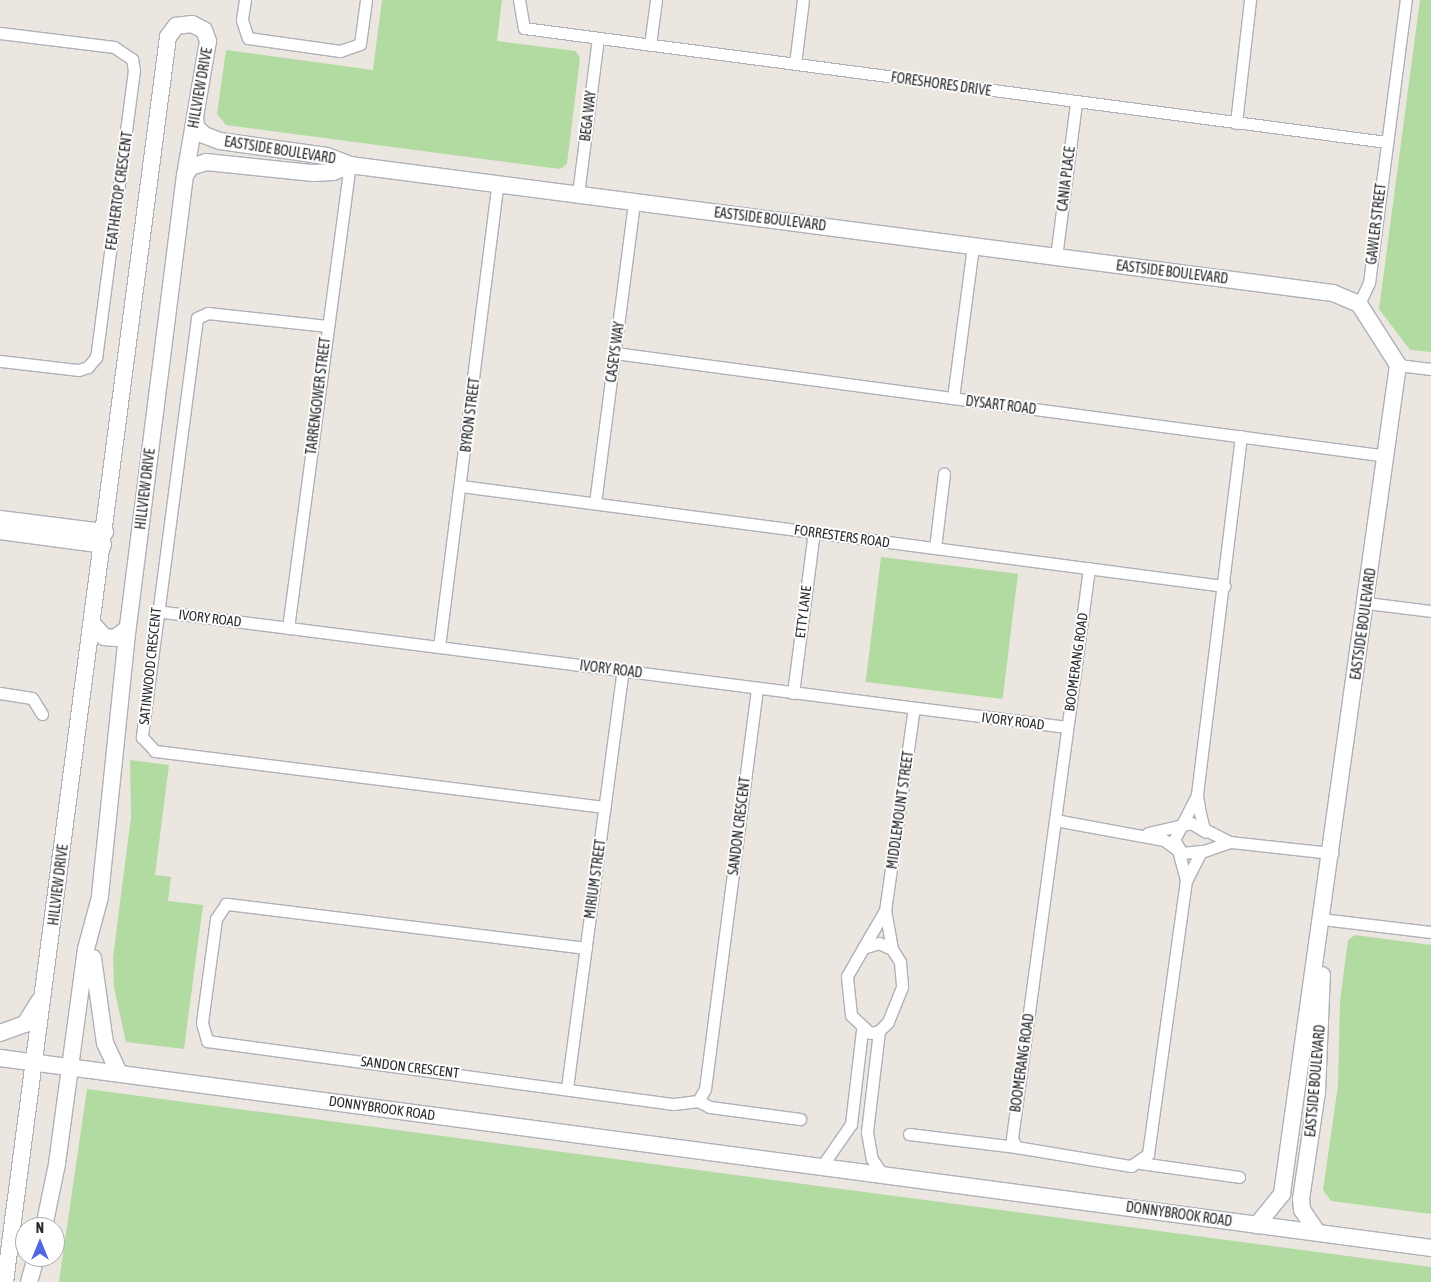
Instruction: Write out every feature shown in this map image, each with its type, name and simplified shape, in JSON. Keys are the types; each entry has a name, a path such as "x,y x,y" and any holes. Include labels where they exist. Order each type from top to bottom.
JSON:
{"street":[{"path":"245,0 242,20 248,38 340,51 360,44 366,0"},
{"name":"FORESHORES DRIVE","path":"519,0 524,28 1387,142"},
{"path":"650,45 656,0"},
{"path":"795,64 803,0"},
{"path":"1236,123 1250,0"},
{"name":"GAWLER STREET","path":"1359,304 1369,283 1406,0"},
{"name":"HILLVIEW DRIVE","path":"5,1282 104,538 168,37 184,23 199,25 208,41 185,175 127,629 100,897 86,949 70,1067 46,1217"},
{"name":"FEATHERTOP CRESCENT","path":"0,33 114,46 132,59 134,70 96,357 88,367 78,370 0,361"},
{"name":"BEGA WAY","path":"578,194 598,38"},
{"name":"CANIA PLACE","path":"1056,257 1076,102"},
{"name":"EASTSIDE BOULEVARD","path":"195,114 196,127 220,141 327,156 350,165 1332,293 1359,304"},
{"name":"EASTSIDE BOULEVARD","path":"185,175 191,167 206,162 313,173 350,165"},
{"name":"TARRENGOWER STREET","path":"288,628 350,165"},
{"name":"BYRON STREET","path":"439,647 461,486 498,183"},
{"name":"CASEYS WAY","path":"595,503 634,201"},
{"path":"953,398 973,246"},
{"path":"1359,304 1398,365 1431,369"},
{"name":"SATINWOOD CRESCENT","path":"327,326 208,313 197,318 156,611 142,737 155,751 605,807"},
{"name":"DYSART ROAD","path":"615,353 1387,456"},
{"name":"EASTSIDE BOULEVARD","path":"1257,1224 1282,1194 1332,853 1398,365"},
{"path":"1140,1163 1148,1154 1186,881 1207,841 1197,795 1241,436"},
{"path":"935,548 944,474"},
{"name":"FORRESTERS ROAD","path":"461,486 1224,586"},
{"path":"0,519 104,538"},
{"path":"0,531 104,538"},
{"name":"ETTY LANE","path":"793,693 814,532"},
{"name":"BOOMERANG ROAD","path":"1016,1147 1012,1138 1089,568"},
{"path":"1366,603 1431,611"},
{"name":"IVORY ROAD","path":"156,611 1067,728"},
{"path":"92,623 104,637 115,638 127,629"},
{"name":"MIRIUM STREET","path":"567,1088 623,671"},
{"name":"SANDON CRESCENT","path":"586,948 226,904 217,914 203,1013 208,1041 567,1088 674,1104 698,1101 704,1089 757,688"},
{"path":"0,694 32,698 42,714"},
{"name":"MIDDLEMOUNT STREET","path":"892,949 885,911 914,708"},
{"path":"1186,881 1175,835 1197,795"},
{"path":"1055,820 1148,834 1187,855 1230,842"},
{"path":"1148,834 1191,823 1230,842 1332,853"},
{"path":"100,897 93,978 106,1043 119,1073"},
{"name":"MIDDLEMOUNT STREET","path":"863,948 885,911"},
{"path":"1321,922 1431,932"},
{"name":"EASTSIDE BOULEVARD","path":"1316,1232 1302,1210 1301,1199 1316,1092 1321,922"},
{"path":"822,1166 851,1124 862,1030 851,1015 846,991 851,965 863,948 879,944 892,949 902,976 900,999 879,1031 866,1132 872,1160 882,1174"},
{"path":"0,1033 24,1024 44,994"},
{"path":"862,1030 879,1031"},
{"name":"DONNYBROOK ROAD","path":"0,1058 1431,1248"},
{"path":"698,1101 710,1107 800,1119"},
{"path":"909,1134 1016,1147 1131,1166 1140,1163 1239,1177"},
{"name":"DONNYBROOK ROAD","path":"764,1158 796,1172 900,1186 928,1180"},
{"path":"29,1282 33,1267"}],"green space":[{"path":"382,0 502,0 497,41 576,51 580,58 567,164 560,169 226,125 217,114 226,50 373,70"},
{"path":"1420,0 1431,0 1431,352 1410,350 1379,309"},
{"path":"881,557 1018,574 1003,699 866,682"},
{"path":"130,760 169,765 155,875 171,877 168,901 203,905 184,1049 126,1042 114,988 113,957 131,817"},
{"path":"1355,935 1431,945 1431,1214 1331,1201 1323,1190 1338,1085 1340,1001 1348,940"},
{"path":"87,1089 1431,1267 1431,1282 59,1282 61,1267 65,1267 65,1241"}]}
